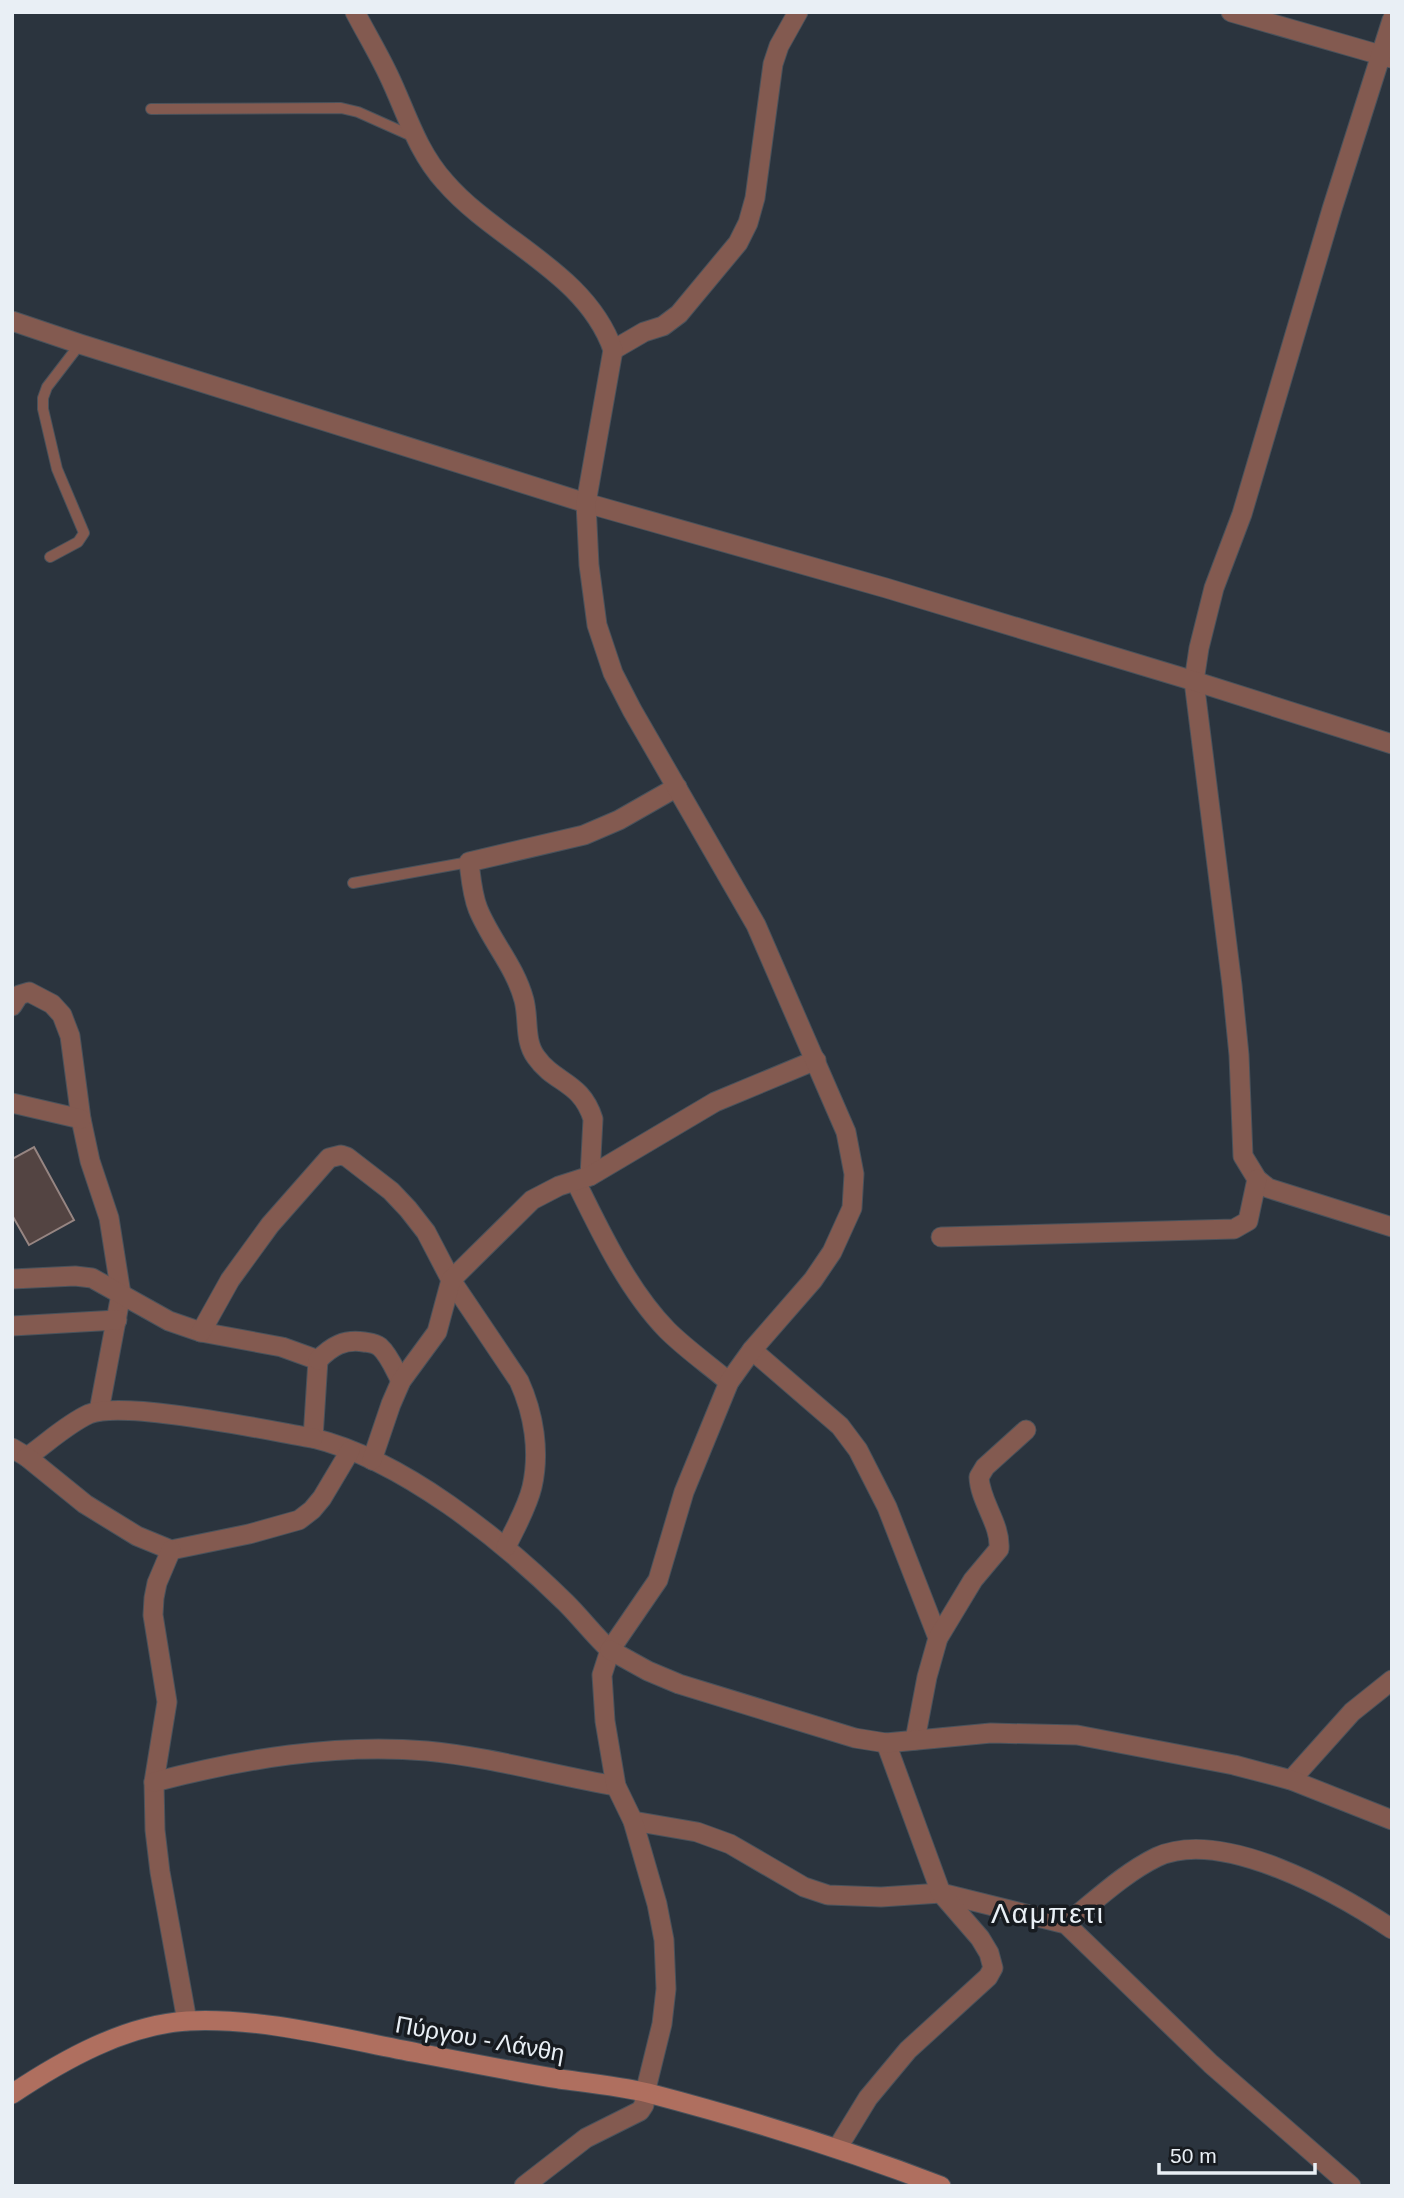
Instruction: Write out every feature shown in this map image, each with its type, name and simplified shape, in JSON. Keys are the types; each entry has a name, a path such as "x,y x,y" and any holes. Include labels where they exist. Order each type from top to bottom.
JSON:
{"main road":[{"name":"Πύργου - Λάνθη","path":"12,2094 59,2064 109,2041 151,2027 187,2021 250,2024 302,2030 645,2093 838,2147 941,2186"}],"street":[{"path":"355,12 388,75 414,137 445,183 583,299 607,333 613,350 586,503 589,565 597,625 612,673 756,925 846,1132 854,1174 852,1208 832,1252 813,1280 752,1350 729,1382 684,1492 658,1580 610,1650 602,1675 615,1786 633,1821 657,1904 666,1967 662,2024 644,2105 640,2110 586,2138 524,2186"},
{"path":"613,350 644,332 663,326 679,314 738,243 748,223 755,198 773,64 779,46 798,12"},
{"path":"1231,12 1386,56"},
{"path":"1392,20 1386,56 1332,209 1242,514 1214,588 1194,681 1239,1055 1243,1156 1257,1179 1268,1188 1392,1227"},
{"path":"12,321 586,503 887,588 1392,744"},
{"path":"677,787 620,820 584,835 468,862 478,910 519,985 531,1049 541,1063 579,1091 590,1110 593,1119 583,1179 632,1285 667,1330 729,1382"},
{"path":"12,1006 19,995 29,992 52,1004 62,1015 70,1036 81,1119 90,1161 109,1218 121,1294 99,1411"},
{"path":"372,1460 401,1381 437,1332 451,1280 532,1200 559,1186 583,1179 715,1102 816,1060"},
{"path":"12,1103 81,1119"},
{"path":"201,1332 230,1280 270,1225 329,1158 334,1155 347,1157 391,1191 426,1231 451,1280 519,1381 532,1418 536,1461 531,1489 506,1547"},
{"path":"941,1237 1234,1229 1248,1221 1257,1179"},
{"path":"12,1279 75,1276 92,1278 169,1321 201,1332 282,1347 318,1360"},
{"path":"12,1326 117,1320"},
{"path":"313,1438 318,1360 331,1347 352,1340 374,1343 387,1356 401,1381"},
{"path":"752,1350 840,1426 858,1450 887,1507 938,1637"},
{"path":"350,1451 322,1497 312,1510 299,1520 249,1534 171,1550 137,1536 85,1504 20,1453 99,1411 138,1411 313,1438 341,1445 427,1491 506,1547 569,1605 610,1650 679,1684 855,1738 886,1743 991,1733 1077,1735 1221,1762 1291,1780 1392,1820"},
{"path":"915,1740 938,1637 973,1580 999,1549 999,1537 981,1495 979,1476 1027,1430"},
{"path":"171,1550 157,1583 153,1615 167,1702 154,1782 155,1830 187,2021"},
{"path":"1291,1780 1352,1712 1392,1680"},
{"path":"838,2147 868,2098 908,2050 988,1977 993,1968 980,1938 941,1893 886,1743"},
{"path":"154,1782 240,1761 384,1749 466,1757 615,1786"},
{"path":"633,1821 697,1832 730,1844 804,1887 828,1895 881,1897 941,1893 1066,1924 1211,2064 1351,2186"},
{"path":"1066,1924 1130,1873 1158,1857 1181,1849 1208,1848 1233,1854 1317,1885 1392,1928"}],"lane":[{"path":"150,109 341,108 358,112 414,137"},
{"path":"50,557 78,542 84,533 57,469 43,409 47,387 80,344"},
{"path":"353,883 468,862"}],"building":[{"path":"34,1147 74,1220 29,1245 12,1215 12,1159"}],"district":[{"name":"Λαμπετι","path":"1048,1913"}]}
